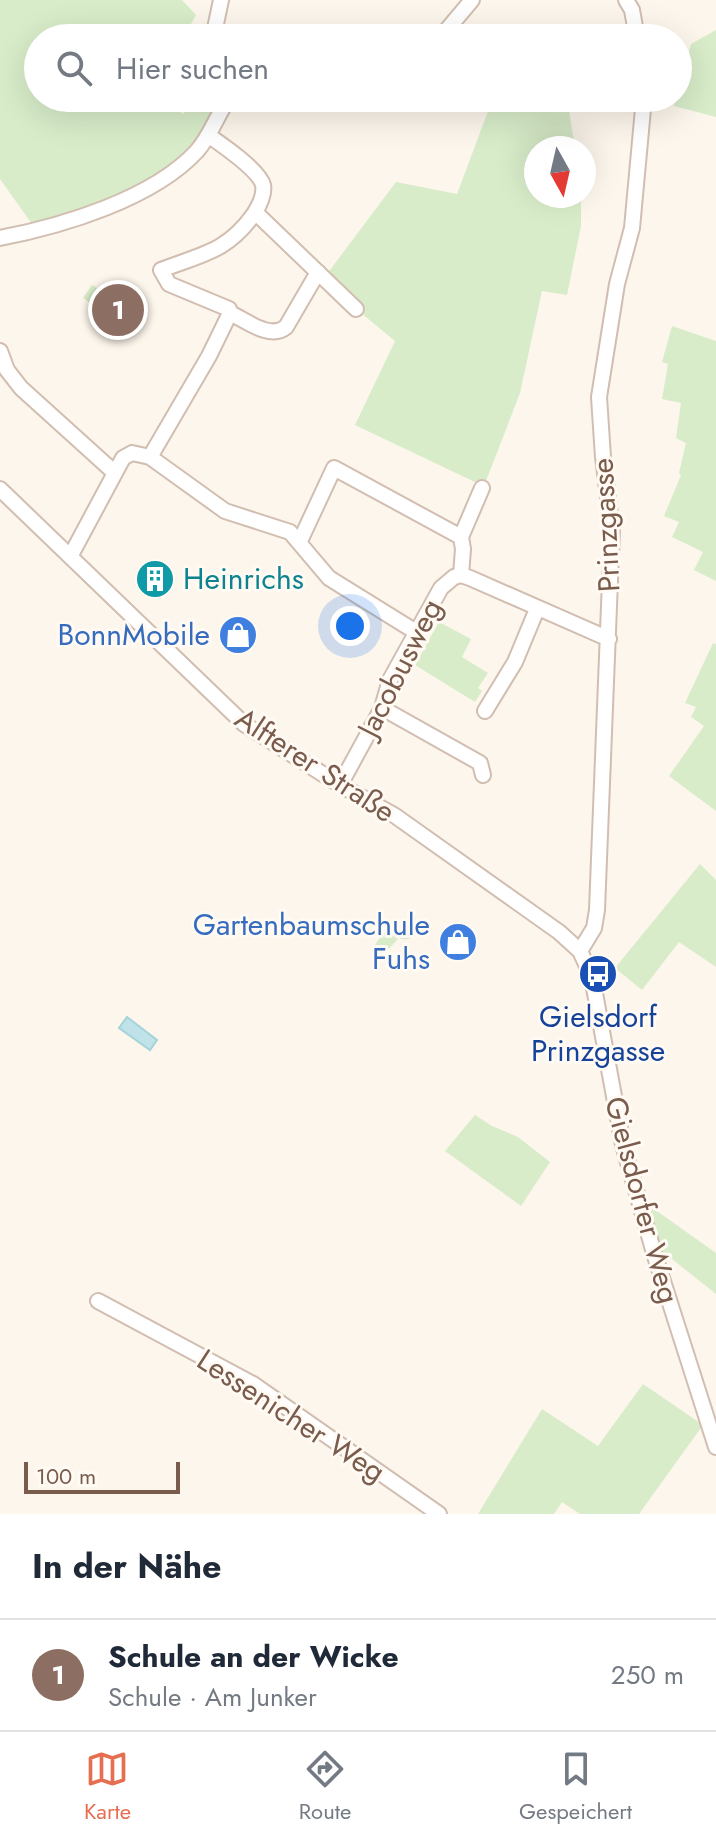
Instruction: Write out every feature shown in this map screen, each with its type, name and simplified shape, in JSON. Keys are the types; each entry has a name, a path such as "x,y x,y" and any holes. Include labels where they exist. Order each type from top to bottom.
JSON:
{"street":[{"path":"216,24 221,0"},
{"path":"452,24 472,0"},
{"path":"626,0 634,24"},
{"path":"0,238 69,222 164,177 190,158 208,135 218,112"},
{"name":"Prinzgasse","path":"580,951 594,928 597,910 609,639 612,530 599,397 617,284 632,228 643,112"},
{"path":"208,135 261,180 262,194 255,212 228,243 161,270 169,284 214,301 229,309 230,313 270,332 286,327 318,272"},
{"path":"255,212 356,309"},
{"path":"150,457 209,356 230,313"},
{"path":"0,351 7,370 21,388 115,473"},
{"path":"71,555 123,458 132,453 150,457 225,511 290,532 329,578 416,632"},
{"path":"300,541 334,468 461,537"},
{"path":"461,575 461,537 482,488"},
{"name":"Alfterer Straße","path":"0,489 244,724 394,815 559,932 580,951"},
{"name":"Jacobusweg","path":"340,785 382,708 390,680 443,585 461,575 609,639"},
{"path":"485,711 515,662 537,609"},
{"path":"382,708 480,763 483,775"},
{"name":"Gielsdorfer Weg","path":"580,951 592,977 612,1097 629,1168 716,1447"},
{"name":"Lessenicher Weg","path":"98,1301 253,1384 439,1514"}],"green space":[{"path":"0,0 182,0 196,15 191,24 24,24 24,112 210,112 203,132 187,151 164,169 107,198 53,219 32,224 0,179"},
{"path":"716,30 716,117 692,111 692,43"},
{"path":"488,112 569,112 573,136 524,136 524,208 581,208 581,226 567,295 542,291 520,393 486,481 479,484 355,425 395,341 361,313 363,309 327,274 396,182 457,194"},
{"path":"92,285 116,301 106,314 83,298"},
{"path":"672,326 716,341 716,581 694,570 703,552 672,537 679,522 664,516 681,475 686,443 676,438 681,403 662,399 668,364 662,362"},
{"path":"439,622 471,639 462,657 488,673 478,688 482,691 475,702 415,665"},
{"path":"713,643 716,644 716,811 669,776 704,726 691,717 696,707 685,703"},
{"path":"700,864 716,880 716,967 679,942 642,990 615,968"},
{"path":"413,913 423,931 408,939 399,938"},
{"path":"385,930 398,939 383,955 373,948"},
{"path":"475,1115 518,1137 550,1162 521,1206 445,1151"},
{"path":"647,1204 716,1253 716,1294 662,1251"},
{"path":"643,1384 703,1425 639,1514 580,1514 562,1502 554,1514 478,1514 542,1409 598,1446"}],"water":[{"path":"127,1017 157,1040 150,1050 119,1028"}],"place":[{"name":"Schule an der Wicke","path":"118,310"},
{"name":"Heinrichs","path":"155,579"},
{"name":"BonnMobile","path":"238,635"},
{"name":"Gartenbaumschule Fuhs","path":"458,942"},
{"name":"Gielsdorf Prinzgasse","path":"598,974"}]}
